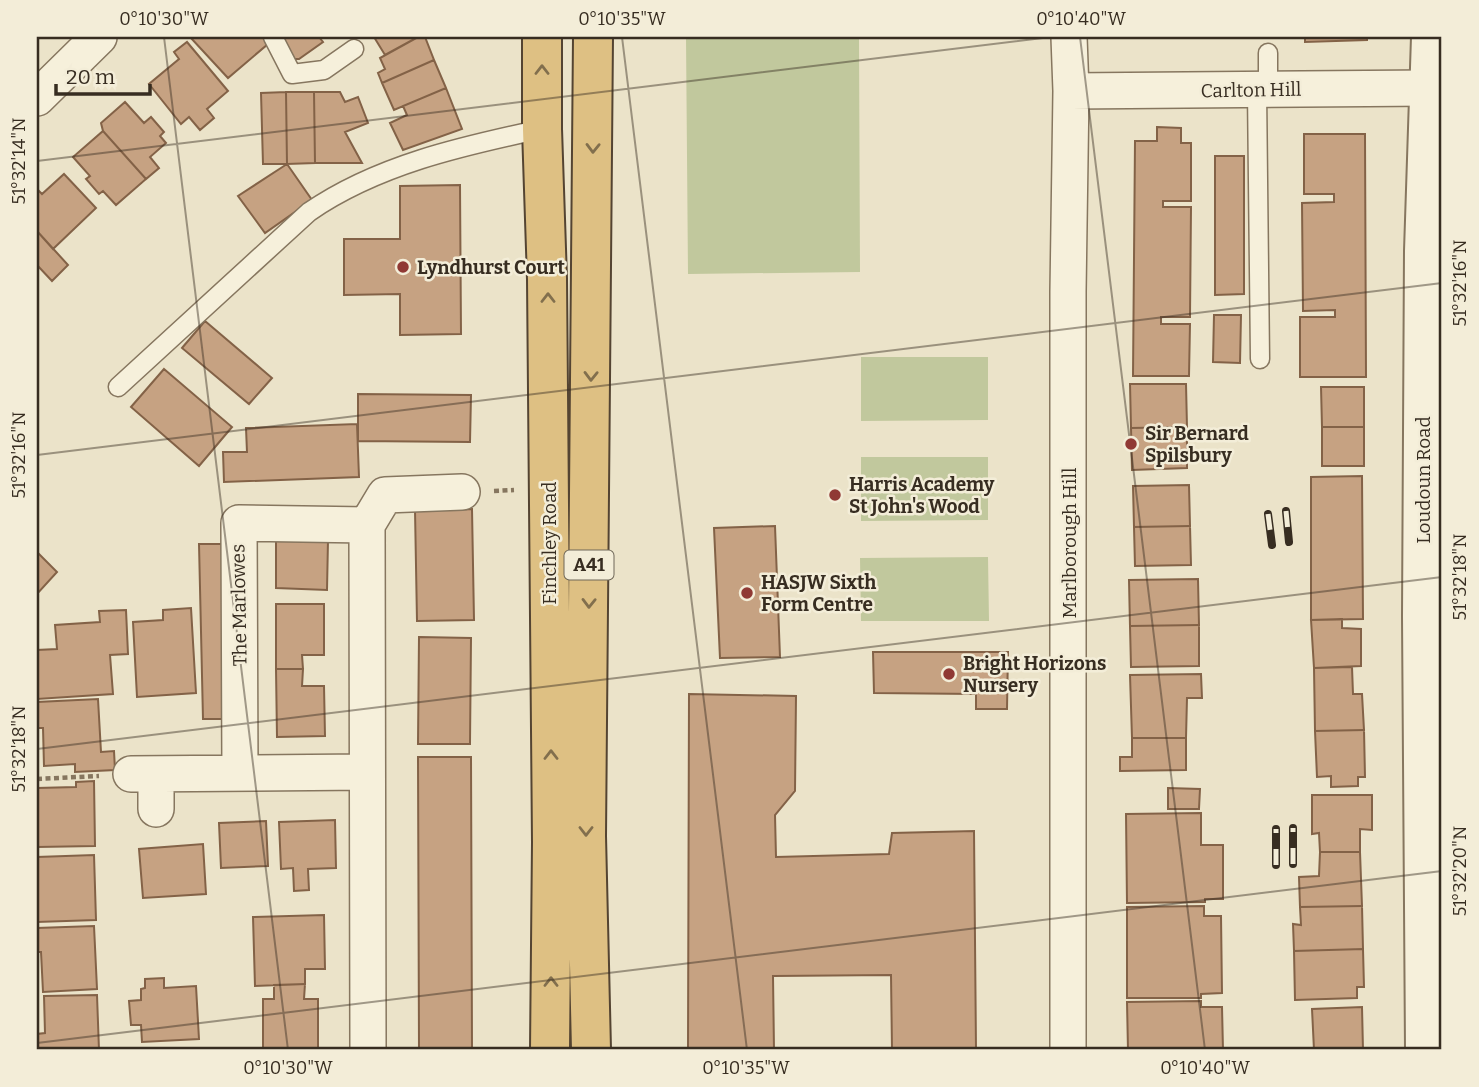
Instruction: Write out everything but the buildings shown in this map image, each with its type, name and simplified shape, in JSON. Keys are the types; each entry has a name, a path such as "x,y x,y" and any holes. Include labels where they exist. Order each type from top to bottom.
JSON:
{"highway":[{"name":"Finchley Road","path":"542,37 549,488 551,1050"},
{"name":"Finchley Road","path":"591,1050 586,835 593,37"}],"street":[{"path":"37,98 99,37"},
{"name":"Marlborough Hill","path":"1068,1050 1069,37"},
{"name":"Carlton Hill","path":"1071,91 1263,89 1434,59"},
{"name":"Loudoun Road","path":"1431,1033 1434,59"},
{"path":"368,1050 367,525 385,495 462,492"},
{"name":"The Marlowes","path":"240,773 239,523 367,525"},
{"path":"156,810 143,774 367,772"}],"lane":[{"path":"273,37 292,74 324,70 354,49"},
{"path":"1260,359 1263,89 1268,53"},
{"path":"118,387 309,212 337,193 386,171 489,140 542,129"}],"path":[{"path":"462,492 549,488"},
{"path":"37,779 143,774"}],"green space":[{"path":"686,37 859,37 860,272 688,274"},
{"path":"861,357 988,357 988,420 861,421"},
{"path":"861,457 988,457 988,520 861,521"},
{"path":"988,557 989,621 861,621 860,558"}],"railway":[{"path":"1286,511 1289,542"},
{"path":"1268,514 1272,545"},
{"path":"1293,828 1293,864"},
{"path":"1276,829 1276,865"}],"place":[{"name":"Lyndhurst Court","path":"403,267"},
{"name":"Sir Bernard Spilsbury","path":"1131,444"},
{"name":"Harris Academy St John's Wood","path":"835,495"},
{"name":"HASJW Sixth Form Centre","path":"747,593"},
{"name":"Bright Horizons Nursery","path":"949,674"}]}
